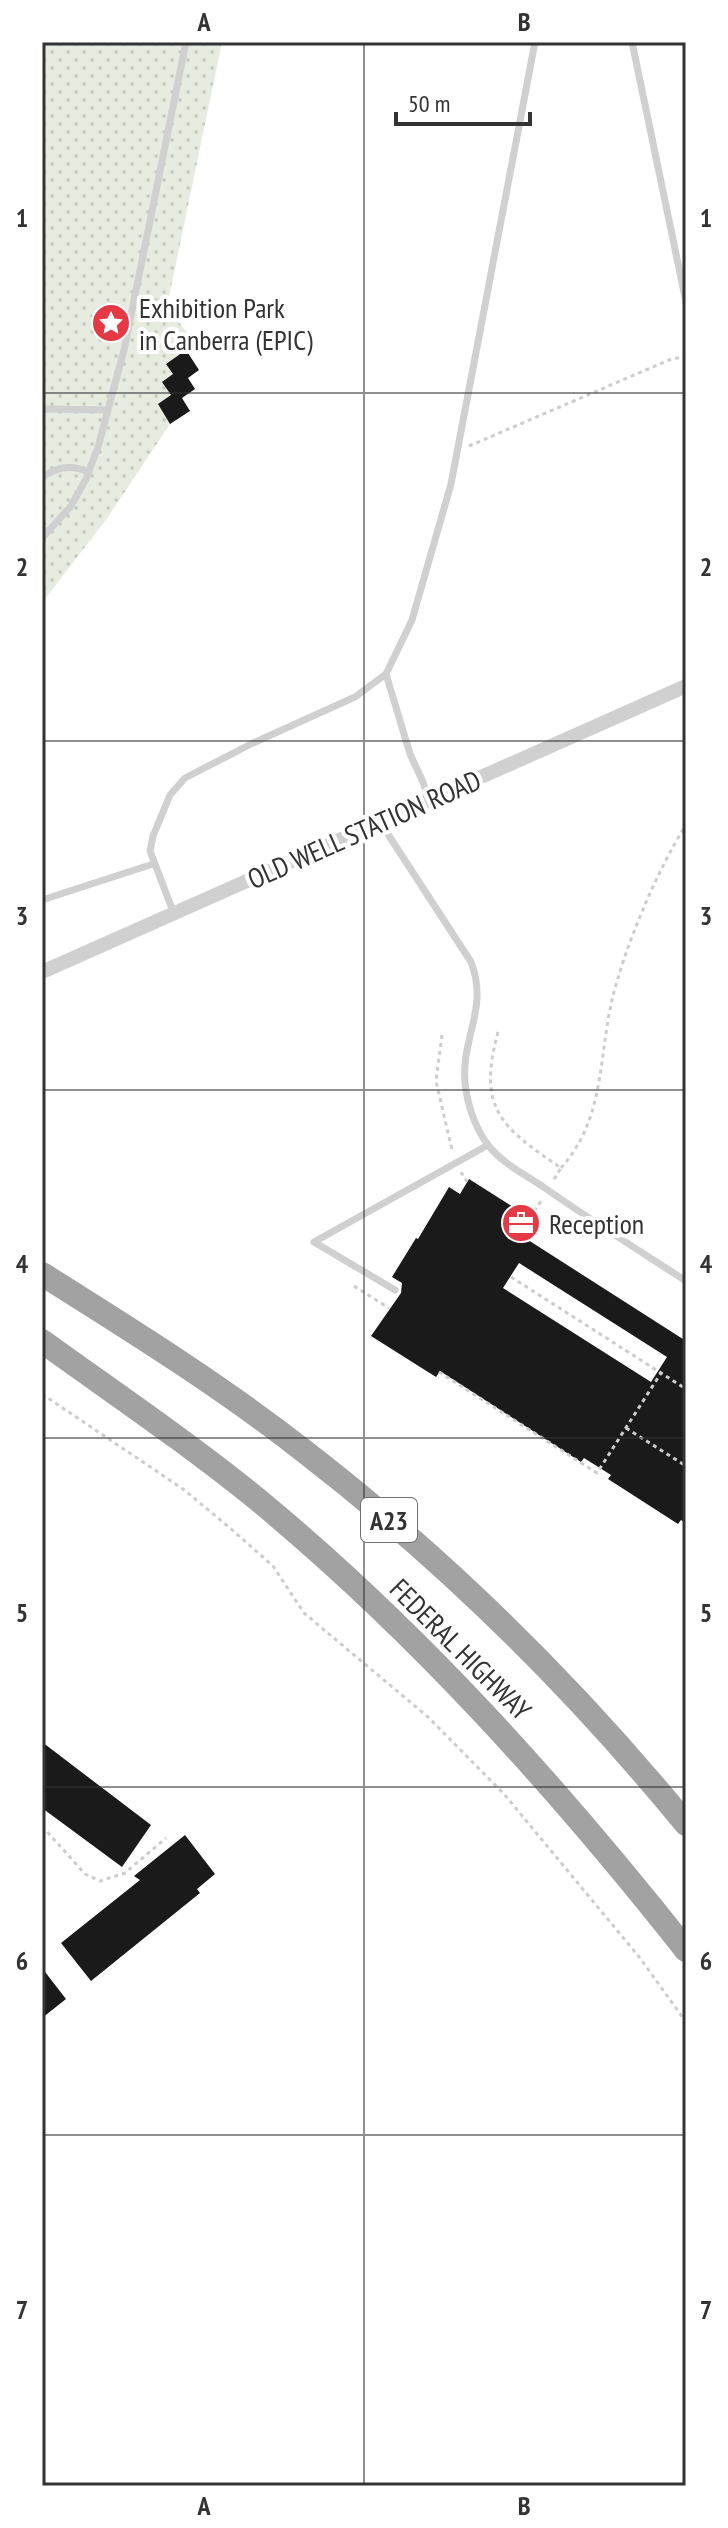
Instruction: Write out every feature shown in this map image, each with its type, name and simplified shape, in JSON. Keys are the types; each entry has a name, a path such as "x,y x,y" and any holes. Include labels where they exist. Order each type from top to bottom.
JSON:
{"highway":[{"name":"FEDERAL HIGHWAY","path":"42,1274 237,1401 366,1500 546,1667 602,1726 686,1824"},
{"name":"FEDERAL HIGHWAY","path":"42,1341 255,1498 396,1624 527,1759 686,1950"}],"street":[{"name":"OLD WELL STATION ROAD","path":"42,972 686,686"}],"lane":[{"path":"42,538 71,506 98,447 124,350 186,42"},
{"path":"174,914 150,851 170,795 185,778 355,697 386,674 400,648 418,600 451,484 535,42"},
{"path":"632,42 686,302"},
{"path":"42,409 107,410"},
{"path":"42,477 59,468 76,467 89,472"},
{"path":"386,674 410,754 429,801"},
{"path":"380,822 471,962 477,979 478,998 464,1067 465,1084 469,1107 488,1145 503,1160 686,1281"},
{"path":"42,900 153,864"},
{"path":"395,1290 314,1242 488,1145"}],"path":[{"path":"459,445 471,447 669,360 686,356"},
{"path":"530,1218 561,1168 577,1150 598,1096 612,1001 628,947 686,825"},
{"path":"498,1032 490,1063 490,1084 496,1107 508,1128 561,1168"},
{"path":"442,1035 436,1081 456,1165 467,1182"},
{"path":"511,1277 686,1389"},
{"path":"354,1286 389,1308"},
{"path":"439,1372 597,1473 661,1373"},
{"path":"42,1394 183,1489 230,1528 273,1566 304,1613 428,1717 504,1794 640,1958 686,2022"},
{"path":"626,1428 686,1466"},
{"path":"42,1826 85,1874 100,1881 125,1873 166,1838"}],"shaded area":[{"name":"Exhibition Park in Canberra (EPIC)","path":"42,42 222,42 167,307 192,339 186,350 170,424 108,517 42,603"}],"building":[{"path":"186,350 199,370 188,378 195,389 182,398 190,411 170,424 158,404 171,395 162,382 173,374 166,364"},
{"path":"469,1179 535,1221 525,1238 686,1341 686,1523 681,1520 678,1524 608,1479 611,1475 584,1458 581,1462 440,1371 436,1377 371,1336 401,1293 402,1283 392,1277 416,1238 449,1187 460,1194","holes":["519,1263 667,1357 651,1382 503,1288"]},
{"path":"42,1742 151,1825 122,1867 42,1808"},
{"path":"185,1835 215,1874 197,1889 200,1893 91,1981 61,1943 140,1880 134,1876"},
{"path":"42,1968 66,1999 42,2018"}],"place":[{"name":"Exhibition Park in Canberra (EPIC)","path":"111,323"},
{"name":"Reception","path":"521,1223"}]}
